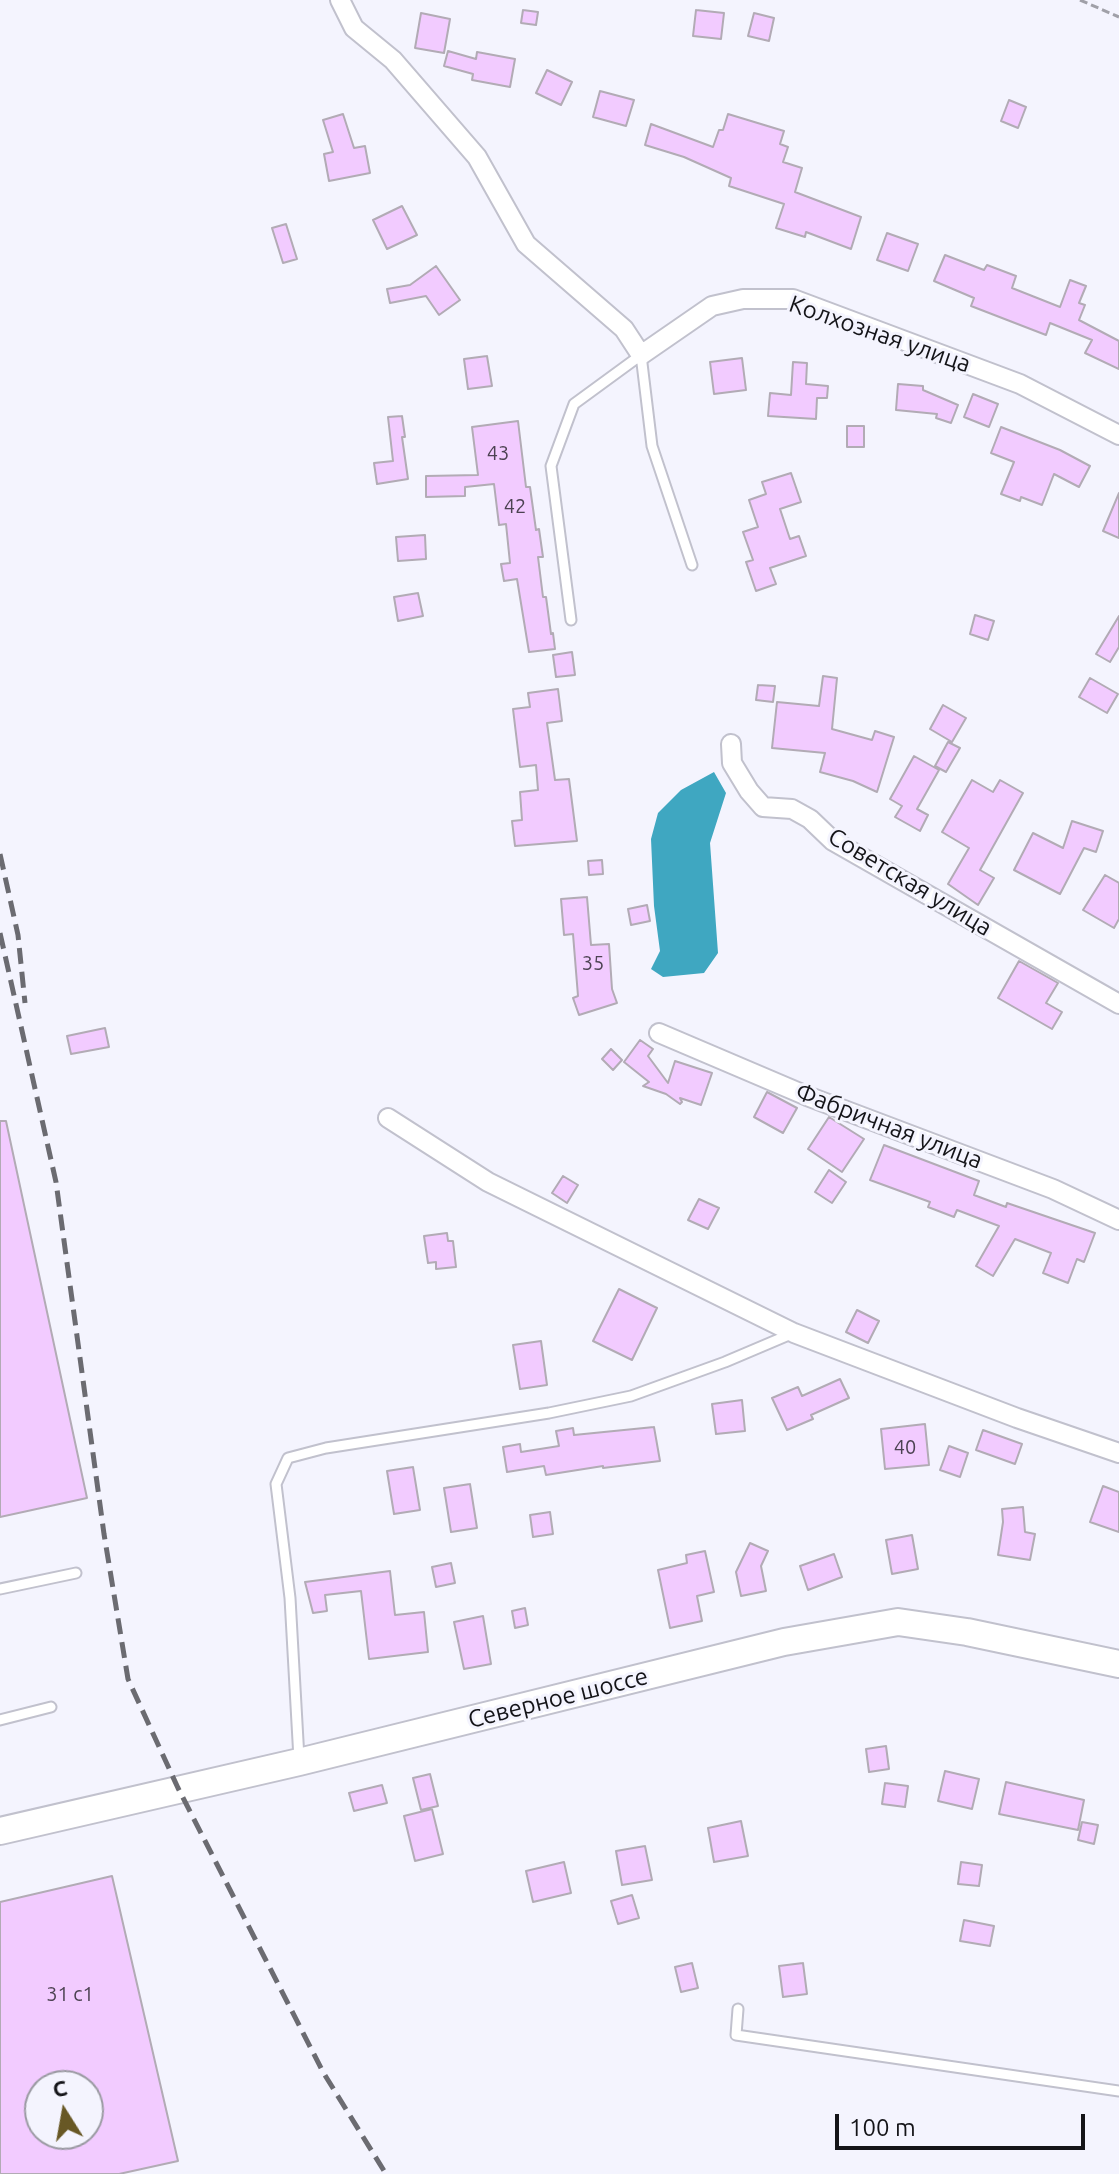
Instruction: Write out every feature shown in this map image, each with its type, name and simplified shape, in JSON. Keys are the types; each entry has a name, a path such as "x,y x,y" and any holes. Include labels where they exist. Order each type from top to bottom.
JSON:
{"main road":[{"name":"Северное шоссе","path":"0,1831 299,1762 784,1642 898,1622 967,1632 1119,1664"}],"street":[{"path":"340,0 354,28 393,60 477,157 526,244 624,329 641,355"},
{"name":"Колхозная улица","path":"641,355 712,306 743,299 793,299 1020,384 1119,435"},
{"name":"Советская улица","path":"731,744 732,763 763,807 792,809 810,819 833,841 1119,1004"},
{"name":"Фабричная улица","path":"659,1033 807,1096 1053,1189 1119,1220"},
{"path":"388,1118 488,1182 794,1333 1017,1418 1119,1453"}],"lane":[{"path":"571,620 551,466 574,404 641,355 652,446 692,565"},
{"path":"299,1762 290,1598 276,1484 288,1458 326,1448 549,1413 631,1396 794,1333"},
{"path":"0,1589 76,1573"},
{"path":"0,1720 51,1707"},
{"path":"738,2009 736,2035 1119,2091"}],"path":[{"path":"1080,0 1119,17"}],"water":[{"path":"714,772 726,793 710,843 718,953 704,973 663,977 651,969 660,951 651,839 658,813 681,790"}],"building":[{"path":"523,10 538,12 536,25 521,23"},
{"path":"696,10 724,13 721,39 693,36"},
{"path":"421,13 450,19 444,53 415,48"},
{"path":"754,13 774,18 769,41 748,36"},
{"path":"448,51 476,59 477,52 515,59 510,87 472,80 473,74 444,66"},
{"path":"547,70 572,82 561,105 536,93"},
{"path":"600,91 634,100 626,126 593,117"},
{"path":"1009,100 1026,107 1018,128 1001,121"},
{"path":"343,114 354,148 365,146 370,173 329,181 324,154 333,152 323,120"},
{"path":"728,114 784,131 780,144 788,147 783,162 802,168 795,192 861,217 851,249 806,232 805,237 776,228 784,204 729,186 731,178 684,157 645,145 651,124 713,147"},
{"path":"402,206 417,235 387,249 373,220"},
{"path":"286,224 297,259 283,263 272,228"},
{"path":"887,233 918,244 908,271 877,260"},
{"path":"945,255 984,270 987,265 1016,276 1012,288 1060,307 1070,280 1086,286 1079,303 1085,305 1079,320 1119,341 1119,369 1085,353 1092,340 1050,323 1046,335 971,306 974,298 934,281"},
{"path":"436,266 460,300 439,315 426,296 390,303 387,289 410,285"},
{"path":"487,356 492,386 468,389 464,359"},
{"path":"742,358 746,390 714,394 710,362"},
{"path":"793,362 807,363 806,384 828,386 827,398 817,398 816,419 768,416 770,393 791,395"},
{"path":"898,384 923,386 923,390 958,405 951,423 936,418 937,414 896,410"},
{"path":"973,394 998,404 989,427 964,417"},
{"path":"402,416 408,479 377,484 374,463 393,461 388,417"},
{"path":"518,421 526,487 530,487 543,557 538,557 543,597 546,597 555,649 529,652 517,579 504,581 501,564 510,563 506,524 499,525 494,484 465,487 465,496 426,497 426,476 478,475 472,427"},
{"path":"847,426 864,426 864,447 847,447"},
{"path":"1001,427 1060,450 1090,466 1079,487 1054,474 1042,505 1001,494 1014,462 991,453"},
{"path":"791,473 801,502 780,509 790,539 799,536 806,556 770,568 776,584 756,591 746,562 753,560 743,532 758,527 749,500 766,494 762,482"},
{"path":"1119,493 1119,538 1103,531"},
{"path":"425,535 426,559 398,561 396,537"},
{"path":"418,593 423,616 398,621 394,597"},
{"path":"975,615 994,621 988,640 970,634"},
{"path":"1119,616 1119,647 1110,662 1096,654"},
{"path":"572,652 575,675 556,677 553,655"},
{"path":"823,676 837,678 832,729 872,740 875,731 894,737 877,792 853,781 820,772 825,753 772,748 777,702 819,706"},
{"path":"1090,678 1118,694 1107,713 1079,697"},
{"path":"758,685 775,686 773,702 756,700"},
{"path":"558,689 562,721 547,723 555,780 569,779 577,841 515,846 512,821 522,820 520,792 538,790 536,765 520,767 513,709 530,707 528,693"},
{"path":"943,705 966,718 952,742 930,729"},
{"path":"948,742 960,748 946,772 935,766"},
{"path":"914,756 939,770 917,809 928,815 920,831 895,817 902,806 890,799"},
{"path":"972,780 993,792 1000,780 1023,793 980,870 994,878 978,905 948,884 969,848 942,832"},
{"path":"1072,821 1103,831 1096,852 1084,848 1060,894 1014,870 1033,833 1063,848"},
{"path":"602,860 603,874 589,875 588,861"},
{"path":"1105,875 1119,883 1119,919 1114,928 1083,910"},
{"path":"587,897 591,945 609,944 612,989 617,1003 579,1015 573,998 578,996 573,934 564,935 561,899"},
{"path":"647,905 650,921 631,925 628,909"},
{"path":"1019,961 1058,983 1046,1003 1062,1012 1052,1029 998,998"},
{"path":"105,1028 109,1047 71,1054 67,1036"},
{"path":"640,1040 653,1049 648,1056 668,1083 675,1061 712,1073 701,1105 680,1098 680,1104 666,1094 643,1086 649,1082 624,1062"},
{"path":"611,1049 622,1060 613,1070 602,1059"},
{"path":"767,1092 797,1108 783,1133 754,1117"},
{"path":"829,1117 864,1139 842,1172 808,1149"},
{"path":"0,1121 6,1121 87,1498 0,1517"},
{"path":"884,1145 979,1181 974,1195 1095,1233 1084,1262 1077,1259 1068,1283 1043,1273 1051,1253 1015,1239 993,1276 976,1266 999,1226 957,1210 954,1217 928,1207 930,1202 870,1180"},
{"path":"829,1170 846,1182 832,1203 815,1192"},
{"path":"563,1176 578,1185 567,1203 552,1193"},
{"path":"699,1199 719,1208 708,1229 688,1220"},
{"path":"447,1233 448,1241 453,1241 456,1267 436,1269 436,1262 428,1263 424,1236"},
{"path":"619,1289 657,1308 632,1360 593,1341"},
{"path":"857,1310 879,1321 868,1343 846,1332"},
{"path":"541,1341 547,1385 520,1389 513,1345"},
{"path":"840,1379 849,1398 787,1430 772,1398 798,1387 802,1396"},
{"path":"742,1400 745,1431 716,1434 712,1404"},
{"path":"925,1424 929,1465 885,1469 881,1429"},
{"path":"654,1427 660,1461 546,1475 544,1466 507,1472 503,1447 520,1444 521,1452 559,1446 556,1431 573,1428 574,1435"},
{"path":"983,1430 1022,1444 1015,1464 976,1450"},
{"path":"949,1446 968,1453 960,1477 940,1470"},
{"path":"413,1467 420,1510 394,1514 387,1471"},
{"path":"470,1484 477,1528 451,1532 444,1488"},
{"path":"1103,1486 1119,1492 1119,1532 1090,1522"},
{"path":"1023,1507 1025,1532 1035,1534 1030,1560 998,1555 1002,1509"},
{"path":"550,1512 553,1534 533,1537 530,1515"},
{"path":"912,1535 918,1569 892,1574 886,1540"},
{"path":"750,1543 768,1551 761,1566 766,1591 741,1596 736,1572"},
{"path":"705,1551 714,1592 697,1596 702,1621 670,1628 658,1570 687,1563 686,1555"},
{"path":"834,1554 842,1577 808,1590 800,1566"},
{"path":"451,1563 455,1583 436,1587 432,1567"},
{"path":"390,1571 395,1615 424,1612 428,1652 369,1659 361,1591 325,1595 327,1611 313,1613 305,1582"},
{"path":"525,1608 528,1625 515,1628 512,1611"},
{"path":"483,1616 491,1664 464,1669 454,1622"},
{"path":"886,1746 889,1769 869,1772 866,1749"},
{"path":"945,1771 979,1779 972,1809 938,1801"},
{"path":"430,1774 438,1806 421,1810 413,1778"},
{"path":"1006,1782 1084,1800 1078,1830 999,1814"},
{"path":"885,1783 908,1786 905,1807 882,1804"},
{"path":"382,1785 387,1803 354,1811 349,1793"},
{"path":"432,1809 443,1854 415,1861 404,1816"},
{"path":"741,1821 748,1856 714,1862 708,1828"},
{"path":"1082,1822 1098,1825 1094,1844 1078,1840"},
{"path":"645,1846 652,1880 622,1885 616,1851"},
{"path":"564,1862 571,1893 533,1902 526,1871"},
{"path":"961,1862 982,1865 979,1886 958,1884"},
{"path":"112,1876 178,2161 119,2174 0,2174 0,1902"},
{"path":"632,1895 639,1918 618,1924 611,1901"},
{"path":"964,1920 994,1926 990,1946 960,1941"},
{"path":"692,1963 698,1988 681,1992 675,1967"},
{"path":"803,1963 807,1994 783,1997 779,1966"}],"railway":[{"path":"0,854 18,935 25,1003"},
{"path":"0,933 56,1182 104,1534 128,1679 178,1788 323,2072 386,2174"}]}
